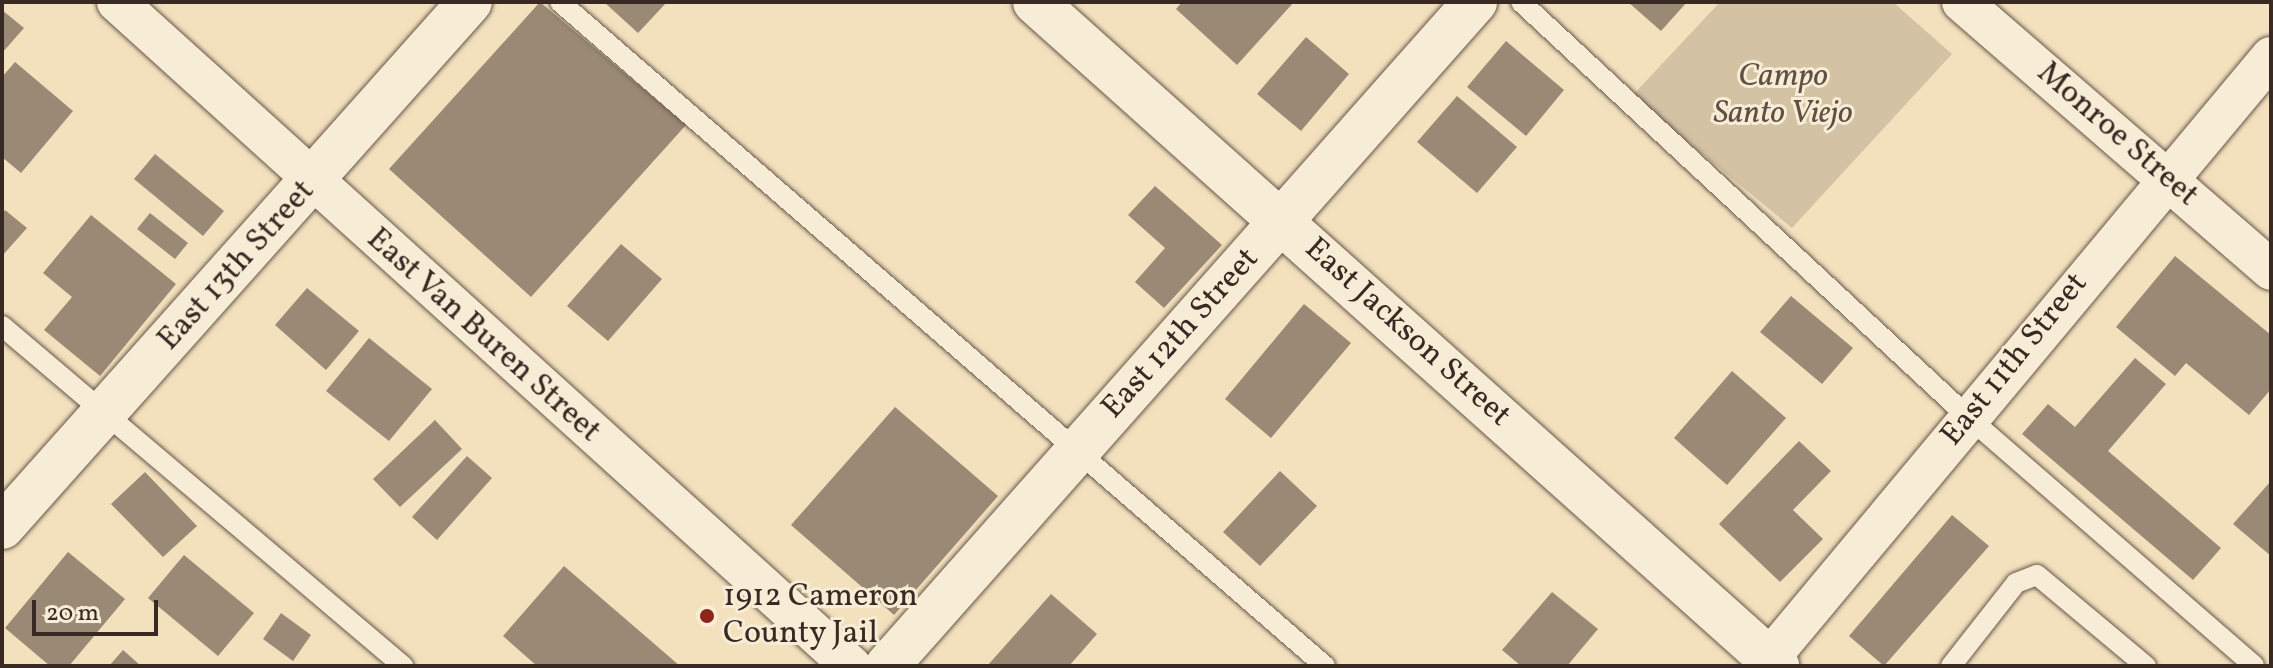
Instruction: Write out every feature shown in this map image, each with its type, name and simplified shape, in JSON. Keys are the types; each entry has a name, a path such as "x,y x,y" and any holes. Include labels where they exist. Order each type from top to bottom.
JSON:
{"main road":[{"name":"East 13th Street","path":"2,527 470,2"},
{"name":"East Jackson Street","path":"1035,2 1282,220 1769,664"},
{"name":"East 12th Street","path":"887,666 1475,2"}],"street":[{"name":"East Van Buren Street","path":"117,2 312,182 851,666"},
{"name":"Monroe Street","path":"1962,2 2271,270"},
{"name":"East 11th Street","path":"1769,664 2166,177 2271,57"}],"lane":[{"path":"560,2 1325,666"},
{"path":"1521,2 1968,417 2254,666"},
{"path":"2,326 403,666"},
{"path":"1951,666 2016,583 2037,575 2146,666"}],"green space":[{"name":"Campo Santo Viejo","path":"1720,2 1893,2 1952,54 1792,228 1632,96"}],"building":[{"path":"540,2 686,125 531,297 389,169"},
{"path":"604,2 667,2 638,33"},
{"path":"1182,2 1294,2 1237,65 1176,9"},
{"path":"1628,2 1687,2 1661,31"},
{"path":"2,10 24,28 2,53"},
{"path":"1306,37 1349,74 1301,131 1257,94"},
{"path":"1506,41 1564,90 1526,136 1467,87"},
{"path":"15,62 73,111 21,173 2,157 2,77"},
{"path":"1457,96 1517,147 1477,193 1417,142"},
{"path":"155,154 224,211 203,236 134,179"},
{"path":"1155,186 1222,245 1164,308 1135,282 1165,248 1128,215"},
{"path":"5,210 27,228 2,256 2,214"},
{"path":"150,213 188,243 175,259 137,229"},
{"path":"91,215 176,284 100,376 44,330 72,297 43,273"},
{"path":"621,244 662,279 608,341 567,306"},
{"path":"2175,256 2271,335 2271,389 2249,415 2186,363 2175,376 2116,327"},
{"path":"307,288 359,331 326,370 275,325"},
{"path":"1791,296 1853,348 1822,384 1760,332"},
{"path":"1304,304 1351,343 1271,438 1225,399"},
{"path":"369,338 432,389 389,441 326,391"},
{"path":"2135,358 2166,384 2108,451 2221,548 2193,580 2022,434 2048,404 2075,427"},
{"path":"1732,371 1786,418 1727,485 1674,438"},
{"path":"895,407 998,496 894,615 791,525"},
{"path":"435,420 462,449 400,507 373,479"},
{"path":"1799,441 1831,471 1793,510 1823,539 1780,582 1719,524"},
{"path":"467,456 492,478 437,540 412,517"},
{"path":"1280,471 1317,506 1260,566 1223,532"},
{"path":"145,472 197,526 163,557 111,504"},
{"path":"2271,481 2271,556 2233,524"},
{"path":"1952,515 1989,546 1884,666 1849,636"},
{"path":"68,552 125,599 69,666 50,666 5,628"},
{"path":"184,555 254,613 218,656 148,598"},
{"path":"564,566 680,666 537,666 503,636"},
{"path":"1552,592 1598,629 1567,666 1521,666 1502,650"},
{"path":"1051,594 1097,634 1069,666 987,666"},
{"path":"281,613 311,635 293,661 263,639"},
{"path":"123,650 141,666 109,666"}],"place":[{"name":"1912 Cameron County Jail","path":"707,616"}]}
